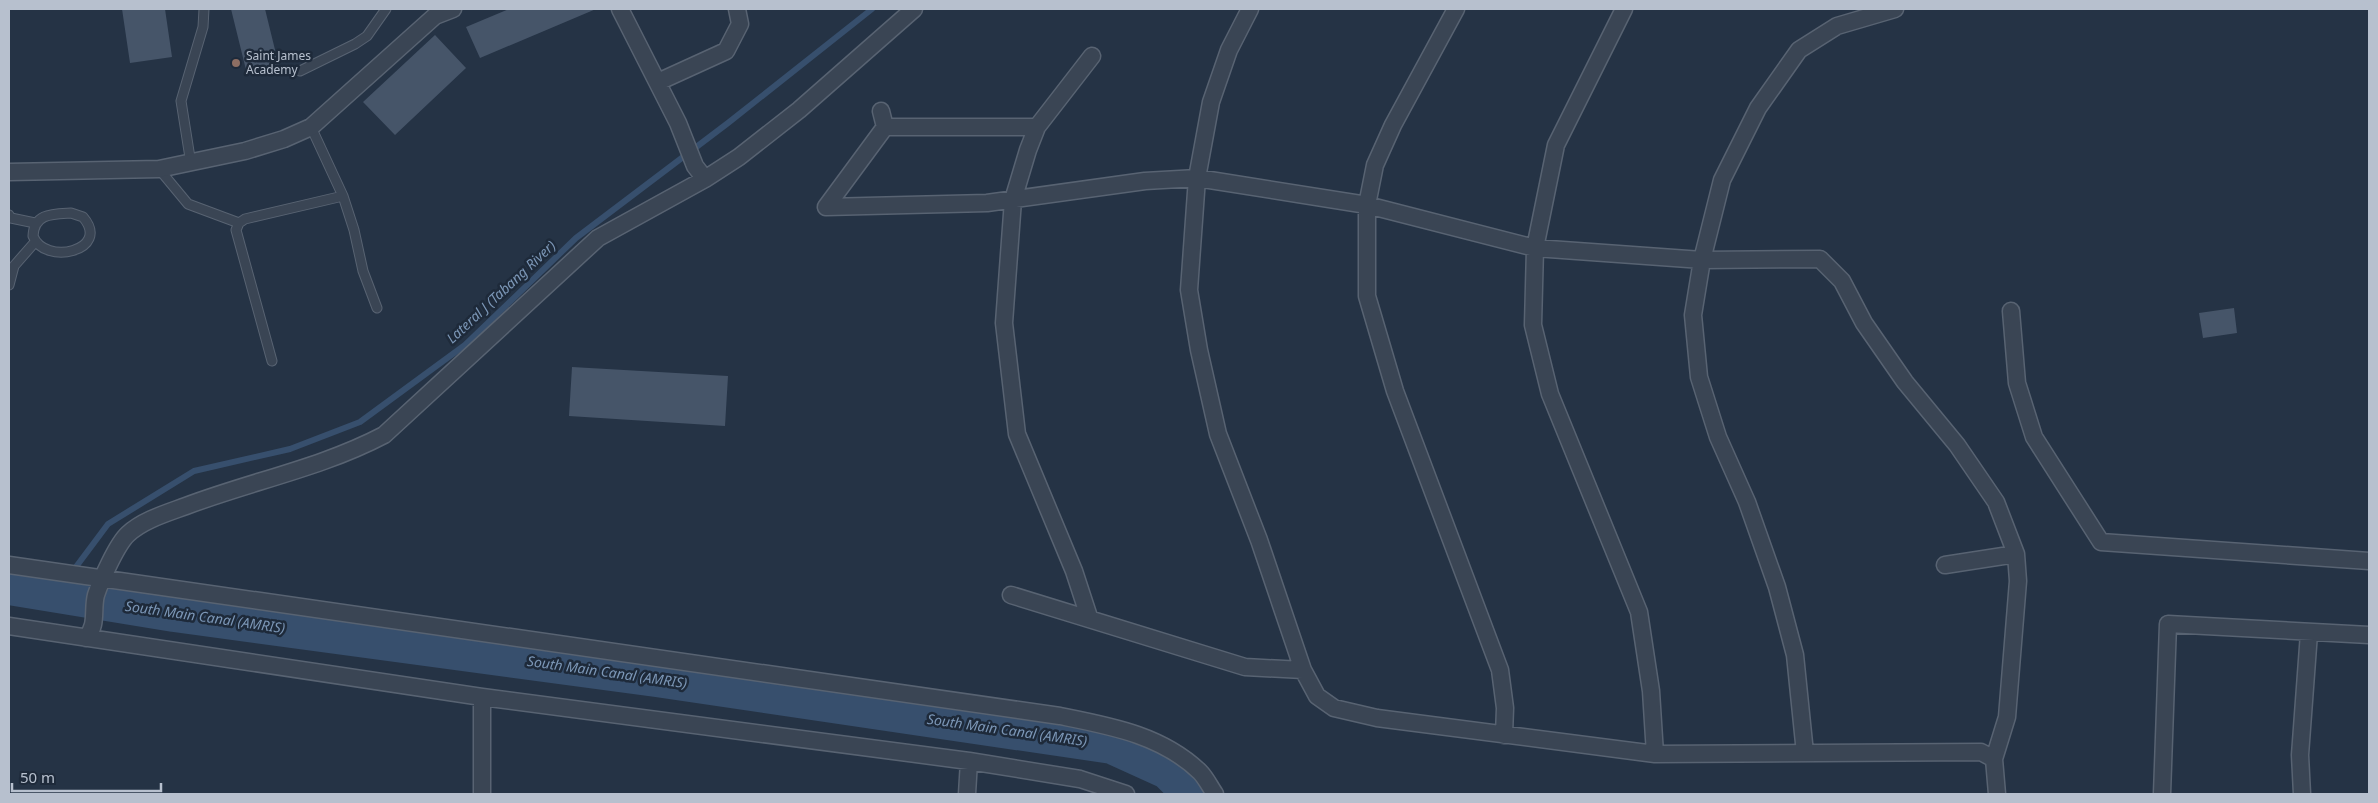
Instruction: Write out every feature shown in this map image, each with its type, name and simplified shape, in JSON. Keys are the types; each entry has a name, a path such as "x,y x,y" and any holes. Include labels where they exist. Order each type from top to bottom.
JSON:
{"street":[{"path":"9,172 159,169 191,164 245,151 311,127 435,16 452,9"},
{"path":"620,9 658,82 700,173"},
{"path":"658,82 726,51 740,24 737,9"},
{"path":"89,634 96,595 114,554 128,534 151,520 207,498 354,451 384,435 598,238 700,173 739,157 799,110 914,9"},
{"path":"1250,9 1229,50 1211,102 1198,178 1189,290 1198,350 1218,434 1259,540 1303,670 1317,696 1334,708 1377,718 1655,754 1964,751 1981,752 1994,759"},
{"path":"1456,9 1389,133 1375,164 1367,205 1367,296 1395,391 1500,670 1505,708 1504,734"},
{"path":"1624,9 1556,145 1535,248 1533,326 1550,394 1639,612 1651,691 1655,754"},
{"path":"1805,753 1796,655 1777,587 1746,502 1718,437 1699,377 1693,316 1702,260 1722,180 1758,108 1798,50 1837,26 1892,9"},
{"path":"1088,617 1074,570 1018,434 1004,323 1013,200 1028,150 1037,127 1092,56"},
{"path":"881,111 884,127 826,207 1013,200 1145,181 1198,178 1367,205 1535,248 1702,260 1820,259 1842,281 1864,323 1904,382 1958,445 1996,502 2016,554 2017,591 2007,717 1994,759 1997,794"},
{"path":"884,127 1037,127"},
{"path":"2012,311 2017,382 2034,437 2101,542 2369,561"},
{"path":"1945,565 2016,554"},
{"path":"9,565 1060,716 1121,729 1161,744 1200,773 1215,794"},
{"path":"1011,595 1088,617 1245,667 1303,670"},
{"path":"2162,794 2168,624 2369,635"},
{"path":"9,626 89,634 482,697 969,761 1080,779 1126,794"},
{"path":"2302,794 2300,755 2309,633"},
{"path":"482,697 482,794"},
{"path":"967,794 969,761"}],"lane":[{"path":"191,164 181,101 203,27 204,9"},
{"path":"300,71 355,44 366,36 386,9"},
{"path":"311,127 343,196 354,230 363,271 377,308"},
{"path":"159,169 188,204 239,223"},
{"path":"272,361 236,230 239,223 245,219 343,196"},
{"path":"77,214 87,222 90,234 88,241 79,249 51,252 40,247 35,242 33,236 35,223 45,215 77,214"},
{"path":"9,215 12,218 35,223"},
{"path":"9,285 14,266 35,242"}],"building":[{"path":"122,9 165,9 172,57 130,63"},
{"path":"231,9 265,9 279,66 247,74"},
{"path":"509,9 596,9 480,58 466,27"},
{"path":"435,35 466,68 395,135 363,102"},
{"path":"2234,308 2237,333 2203,338 2199,313"},
{"path":"572,367 728,376 725,426 569,416"}],"waterway":[{"name":"Lateral J (Tabang River)","path":"55,595 108,524 194,471 290,449 360,422 465,345 576,238 728,123 872,9"},
{"name":"South Main Canal (AMRIS)","path":"9,587 174,614 656,679 1112,746 1167,771 1190,794"}],"place":[{"name":"Saint James Academy","path":"236,63"}]}
